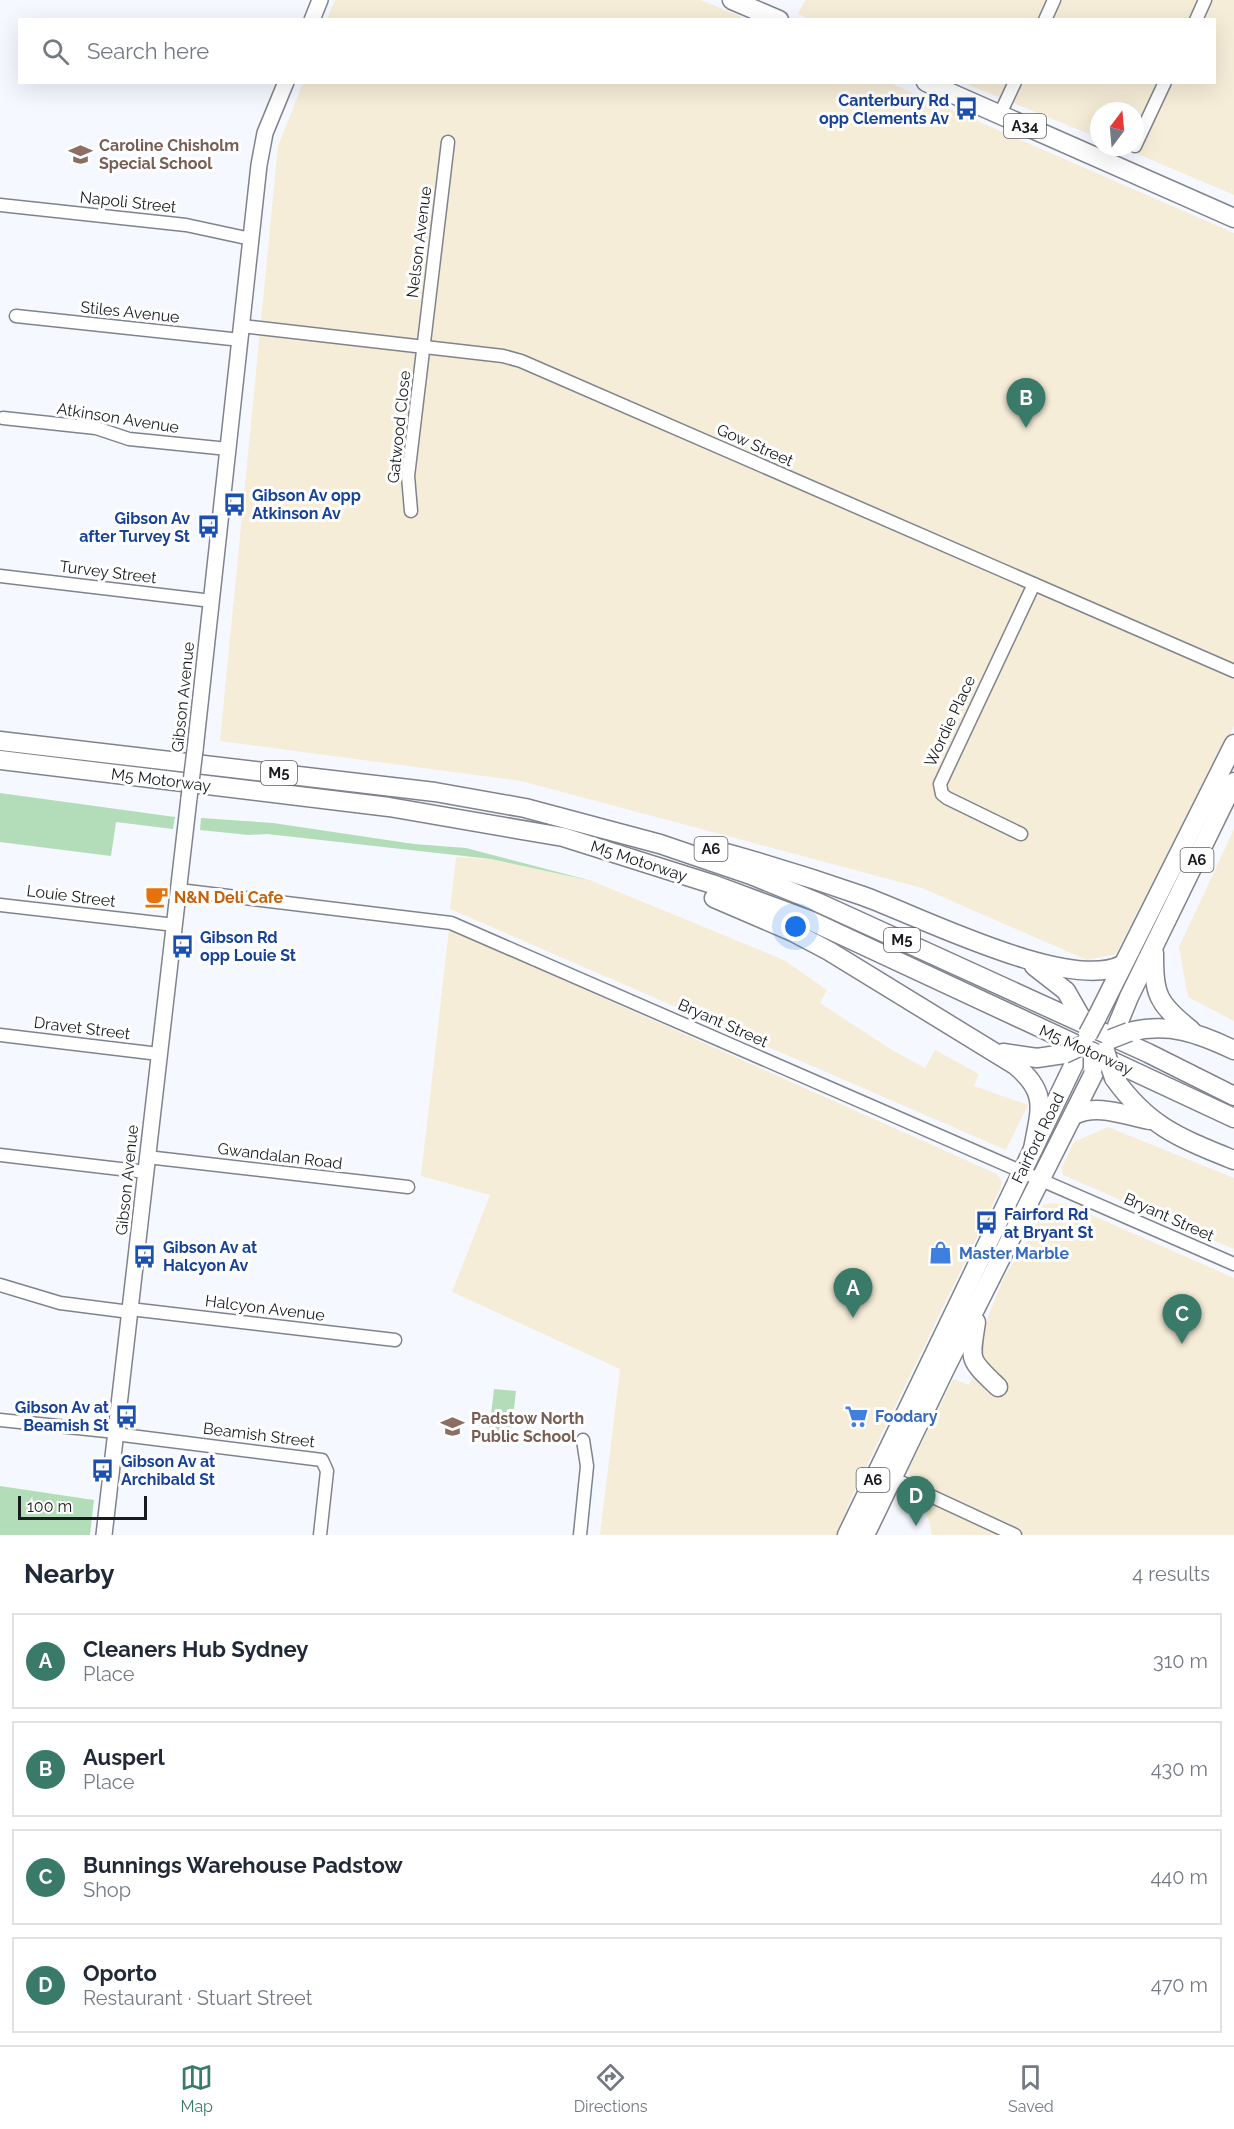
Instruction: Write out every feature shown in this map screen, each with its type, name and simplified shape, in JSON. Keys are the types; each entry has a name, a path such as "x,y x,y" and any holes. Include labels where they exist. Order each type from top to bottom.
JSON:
{"highway":[{"path":"732,0 773,18"},
{"name":"A34","path":"931,84 1234,218"},
{"name":"M5 Motorway","path":"0,741 398,787 482,799 556,815 682,851 817,902 1148,1053 1234,1096"},
{"name":"A6","path":"1097,1043 1110,992 1122,965 1234,744"},
{"name":"M5 Motorway","path":"0,760 389,807 563,837 712,884 809,920 1234,1118"},
{"name":"A6","path":"1097,1043 1129,997 1154,950 1234,782"},
{"name":"A6","path":"556,815 602,820 748,859 864,896 1024,959 1090,971 1110,971 1122,965"},
{"name":"M5","path":"501,826 668,880 794,932 992,1049 1028,1076 1037,1089 1041,1107 1033,1149"},
{"path":"1154,950 1154,982 1157,996 1167,1010 1195,1032 1234,1050"},
{"name":"A6","path":"1024,959 1054,979 1077,1008 1114,1078 1127,1096 1150,1120 1191,1143 1234,1160"},
{"path":"992,1049 1028,1058 1167,1027 1195,1032"},
{"path":"1032,1175 1097,1043"},
{"name":"Fairford Road","path":"1032,1175 1033,1149 1097,1043"},
{"name":"Fairford Road","path":"865,1535 977,1305 1032,1175 1074,1115 1087,1089 1097,1043"},
{"name":"A6","path":"1074,1115 1085,1110 1108,1111 1150,1120"},
{"name":"A6","path":"847,1535 952,1316 979,1279 1032,1175"},
{"path":"977,1305 970,1353 975,1365 998,1388"}],"main road":[{"path":"313,18 320,0"},
{"name":"Gibson Avenue","path":"104,1535 212,601 262,145 285,84"}],"street":[{"path":"1046,18 1054,0"},
{"path":"1197,18 1205,0"},
{"path":"1000,114 1014,84"},
{"path":"1144,128 1164,84"},
{"name":"Nelson Avenue","path":"423,347 448,142"},
{"path":"1124,170 1131,156"},
{"name":"Napoli Street","path":"0,205 186,225 251,239"},
{"name":"Stiles Avenue","path":"16,316 242,333"},
{"name":"Gow Street","path":"242,333 423,347 521,361 1234,671"},
{"name":"Gatwood Close","path":"411,511 408,476 423,347"},
{"name":"Atkinson Avenue","path":"3,418 96,428 129,439 228,449"},
{"name":"Turvey Street","path":"0,576 212,601"},
{"name":"Wordie Place","path":"1021,834 947,798 942,794 940,784 1034,584"},
{"name":"Bryant Street","path":"179,890 451,922 1234,1264"},
{"name":"Louie Street","path":"0,905 175,925"},
{"name":"Dravet Street","path":"0,1035 159,1054"},
{"name":"Gwandalan Road","path":"0,1155 147,1164 408,1187"},
{"name":"Halcyon Avenue","path":"0,1286 60,1303 395,1340"},
{"name":"Beamish Street","path":"0,1420 317,1458 325,1463 327,1471 320,1535"},
{"path":"580,1535 587,1466 583,1440"},
{"path":"892,1478 1015,1535"}],"shaded area":[{"path":"335,0 701,0 744,18 327,18"},
{"path":"805,0 1234,0 1234,195 1142,156 1144,156 1144,102 1090,102 1090,134 966,84 1216,84 1216,18 807,18 798,14"},
{"path":"303,84 892,84 1234,233 1234,726 1116,954 1087,960 922,888 521,781 220,741 278,146"},
{"path":"1234,829 1234,1021 1188,997 1179,947"},
{"path":"456,857 491,859 592,881 784,960 827,990 820,1003 892,1050 925,1068 935,1050 979,1074 974,1086 1028,1105 1006,1150 450,909"},
{"path":"449,929 997,1174 1001,1180 1001,1187 853,1494 837,1535 600,1535 620,1369 452,1292 490,1195 421,1176"},
{"path":"1108,1127 1234,1178 1234,1249 1063,1175 1062,1167 1074,1142"},
{"path":"1050,1203 1069,1205 1234,1278 1234,1535 932,1535 925,1506 916,1503 924,1487 912,1480 908,1471 953,1379 969,1385 980,1363 981,1334 1004,1277 1034,1230 1043,1205"}],"green space":[{"path":"0,793 175,817 173,829 116,822 111,856 0,842"},
{"path":"201,818 273,823 414,844 466,848 592,881 491,859 267,834 249,835 200,830"},
{"path":"494,1389 516,1391 511,1435 489,1432"},
{"path":"0,1486 94,1500 90,1535 0,1535"}],"place":[{"name":"Canterbury Rd opp Clements Av","path":"967,109"},
{"name":"Caroline Chisholm Special School","path":"81,154"},
{"name":"Ausperl","path":"1026,428"},
{"name":"Gibson Av opp Atkinson Av","path":"234,504"},
{"name":"Gibson Av after Turvey St","path":"208,527"},
{"name":"N&N Deli Cafe","path":"156,897"},
{"name":"Gibson Rd opp Louie St","path":"182,946"},
{"name":"Fairford Rd at Bryant St","path":"986,1223"},
{"name":"Master Marble","path":"941,1253"},
{"name":"Gibson Av at Halcyon Av","path":"145,1256"},
{"name":"Cleaners Hub Sydney","path":"853,1318"},
{"name":"Bunnings Warehouse Padstow","path":"1182,1344"},
{"name":"Gibson Av at Beamish St","path":"127,1416"},
{"name":"Foodary","path":"857,1416"},
{"name":"Padstow North Public School","path":"453,1427"},
{"name":"Gibson Av at Archibald St","path":"103,1470"},
{"name":"Oporto","path":"916,1526"}]}
